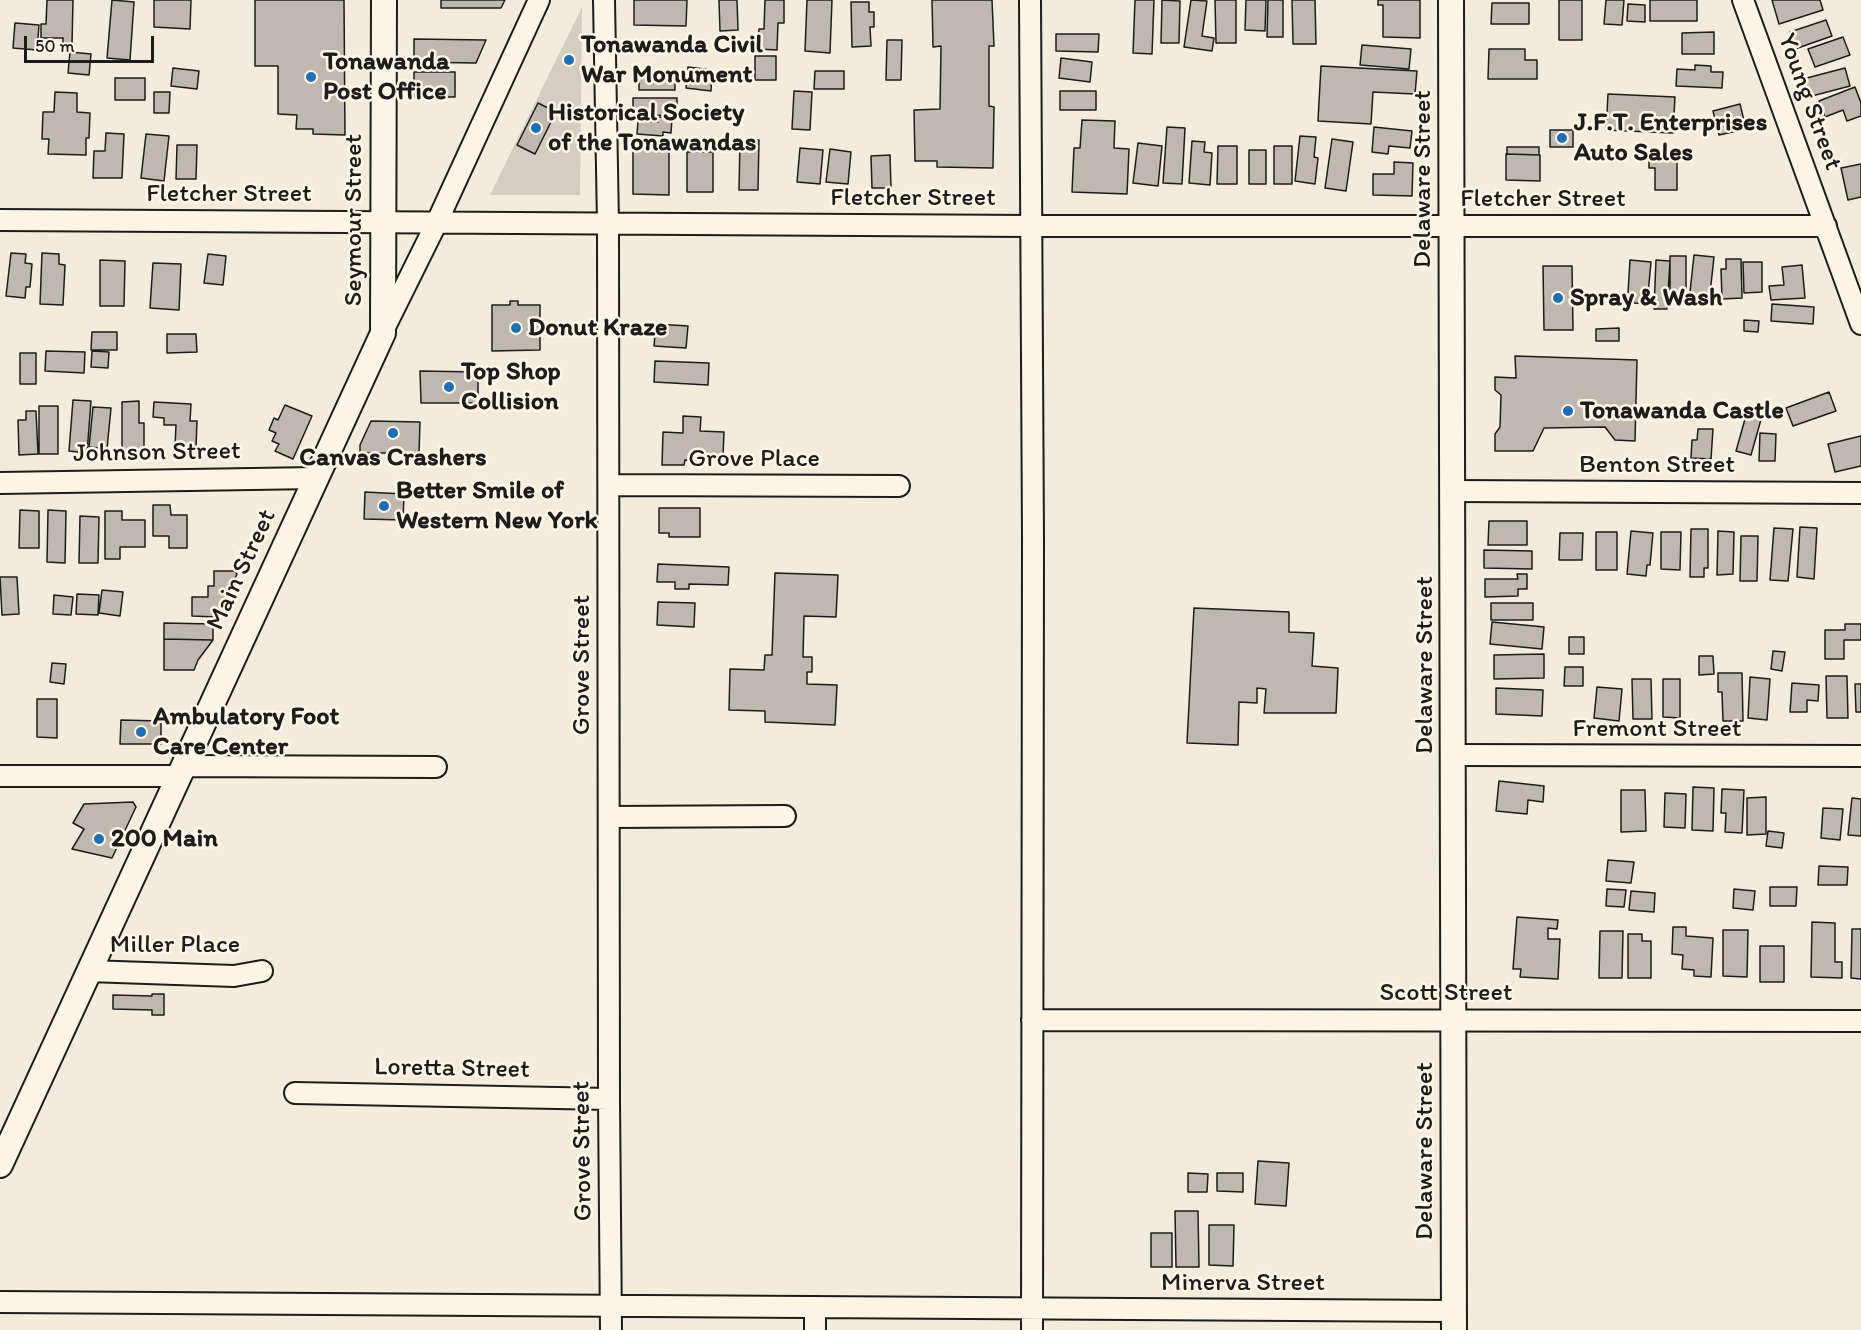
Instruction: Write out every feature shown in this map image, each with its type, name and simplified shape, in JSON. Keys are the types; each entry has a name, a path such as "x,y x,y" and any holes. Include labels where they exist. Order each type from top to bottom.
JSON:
{"main road":[{"name":"Seymour Street","path":"383,333 384,0"},
{"name":"Delaware Street","path":"1451,0 1454,1321"},
{"name":"Main Street","path":"0,1165 383,333"}],"street":[{"name":"Main Street","path":"383,333 437,222 539,0"},
{"name":"Grove Street","path":"604,0 608,224 611,1330"},
{"path":"1030,0 1032,1330"},
{"name":"Young Street","path":"1743,0 1861,324"},
{"name":"Fletcher Street","path":"0,220 1031,226 1826,226"},
{"name":"Johnson Street","path":"0,483 315,478"},
{"name":"Grove Place","path":"609,485 899,486"},
{"name":"Benton Street","path":"1452,491 1861,493"},
{"name":"Fremont Street","path":"1454,755 1861,756"},
{"path":"0,776 436,767"},
{"path":"610,817 785,816"},
{"name":"Miller Place","path":"88,971 234,976 261,971"},
{"name":"Scott Street","path":"1032,1020 1861,1021"},
{"name":"Loretta Street","path":"295,1093 609,1099"},
{"name":"Minerva Street","path":"0,1302 611,1304 1032,1310 1454,1321"},
{"path":"815,1307 815,1330"}],"shaded area":[{"path":"582,7 580,195 490,195"}],"building":[{"path":"47,0 73,0 72,45 63,45 63,38 41,38 41,24 46,24"},
{"path":"112,0 134,2 130,60 107,58"},
{"path":"154,0 191,0 190,29 154,27"},
{"name":"Tonawanda Post Office","path":"255,0 344,0 345,135 313,134 313,129 296,129 297,115 278,114 278,66 255,66"},
{"path":"441,0 505,0 501,8 441,8"},
{"path":"634,0 687,0 686,26 634,25"},
{"path":"719,0 737,0 738,30 720,31"},
{"path":"765,0 784,0 784,23 778,23 777,50 758,49 759,29 764,29"},
{"path":"807,0 832,0 830,53 805,51"},
{"path":"932,0 992,0 994,46 989,46 989,106 994,107 993,168 937,167 937,161 915,161 914,110 940,109 941,46 933,47"},
{"path":"1135,0 1154,0 1152,54 1133,53"},
{"path":"1162,0 1180,1 1179,43 1161,43"},
{"path":"1191,0 1207,1 1202,36 1214,38 1212,51 1184,47"},
{"path":"1215,0 1236,0 1236,43 1216,43"},
{"path":"1246,0 1266,0 1265,31 1245,30"},
{"path":"1268,0 1283,0 1283,37 1267,37"},
{"path":"1292,0 1315,0 1316,44 1293,44"},
{"path":"1378,0 1420,0 1420,38 1383,37 1383,5 1378,5"},
{"path":"1559,0 1582,0 1582,40 1559,40"},
{"path":"1606,0 1624,0 1622,25 1604,24"},
{"path":"1650,0 1697,0 1697,21 1650,21"},
{"path":"1772,0 1820,0 1823,10 1779,24"},
{"path":"851,2 869,2 869,12 874,12 874,27 870,27 871,46 852,47"},
{"path":"1492,3 1529,3 1529,24 1491,24"},
{"path":"1628,4 1645,5 1645,22 1627,21"},
{"path":"1826,20 1832,36 1795,49 1790,32"},
{"path":"15,23 39,25 37,50 13,48"},
{"path":"1714,32 1714,54 1682,54 1682,33"},
{"path":"1056,34 1099,34 1098,52 1056,51"},
{"path":"1843,37 1850,55 1815,67 1808,49"},
{"path":"414,39 486,40 476,63 414,62"},
{"path":"887,40 902,40 901,80 886,80"},
{"path":"1362,45 1411,49 1409,69 1360,65"},
{"path":"1489,49 1525,49 1525,60 1537,60 1537,79 1488,79"},
{"path":"70,52 91,54 89,75 68,73"},
{"path":"755,56 776,56 776,80 755,80"},
{"path":"1061,58 1092,62 1090,82 1059,78"},
{"path":"1695,65 1711,66 1711,72 1723,72 1722,88 1676,86 1677,69 1695,70"},
{"path":"1321,66 1417,71 1415,94 1373,92 1371,124 1318,121"},
{"path":"688,67 712,70 711,91 686,88"},
{"path":"173,68 199,71 197,89 171,86"},
{"path":"1845,68 1850,86 1808,97 1803,79"},
{"path":"815,71 844,71 844,89 814,89"},
{"path":"414,72 455,72 455,97 414,97"},
{"path":"639,72 675,72 675,90 639,90"},
{"path":"115,78 145,78 145,100 115,100"},
{"path":"1855,87 1861,103 1861,116 1847,121 1843,110 1825,117 1819,101"},
{"path":"794,91 812,92 810,130 792,129"},
{"path":"1060,91 1096,91 1096,110 1060,110"},
{"path":"55,92 77,93 77,112 90,113 86,155 48,154 49,139 42,139 43,112 54,112"},
{"path":"154,92 170,92 169,113 154,113"},
{"path":"1608,94 1675,97 1673,133 1606,130"},
{"path":"633,98 677,98 677,115 633,116"},
{"name":"Historical Society of the Tonawandas","path":"538,103 556,112 535,154 517,145"},
{"path":"1740,104 1746,129 1719,135 1713,111"},
{"path":"658,117 672,118 671,133 663,132 663,136 637,134 638,121 658,122"},
{"path":"1082,120 1115,121 1114,148 1129,149 1127,194 1072,192 1074,148 1080,148"},
{"path":"1167,127 1185,128 1182,184 1163,183"},
{"path":"1374,127 1412,131 1410,148 1389,146 1388,154 1372,152"},
{"name":"J.F.T. Enterprises Auto Sales","path":"1550,130 1573,130 1573,147 1550,147"},
{"path":"106,133 124,134 122,178 93,178 94,151 105,151"},
{"path":"146,134 169,136 164,181 141,178"},
{"path":"1300,136 1316,137 1314,157 1318,158 1315,184 1295,181"},
{"path":"1332,139 1353,142 1346,191 1325,188"},
{"path":"740,140 759,140 758,190 739,190"},
{"path":"633,141 669,142 669,195 633,194"},
{"path":"1192,141 1205,142 1204,152 1212,153 1210,185 1189,183"},
{"path":"1138,143 1162,146 1158,186 1133,183"},
{"path":"177,145 197,145 196,179 176,179"},
{"path":"1218,146 1237,146 1237,184 1217,184"},
{"path":"1274,146 1292,146 1292,184 1274,184"},
{"path":"1507,147 1539,147 1539,155 1507,154"},
{"path":"800,148 823,150 820,184 797,182"},
{"path":"830,149 851,152 848,184 826,182"},
{"path":"1249,150 1266,150 1266,184 1249,184"},
{"path":"1649,151 1677,151 1677,190 1655,190 1655,168 1649,168"},
{"path":"687,152 713,152 713,192 687,192"},
{"path":"1506,154 1540,155 1540,181 1506,180"},
{"path":"890,155 891,188 872,188 871,156"},
{"path":"1394,162 1413,163 1412,196 1373,195 1373,174 1394,174"},
{"path":"1861,164 1861,197 1848,200 1841,168"},
{"path":"11,253 26,254 25,263 32,264 30,287 26,287 25,298 6,296"},
{"path":"42,253 59,254 59,264 65,265 63,305 40,304"},
{"path":"208,254 226,256 223,285 204,283"},
{"path":"1694,255 1714,257 1709,303 1689,301"},
{"path":"1670,256 1686,256 1686,303 1670,303"},
{"path":"1726,259 1741,259 1742,298 1722,299 1721,269 1726,269"},
{"path":"100,260 125,261 124,306 100,306"},
{"path":"1630,260 1651,262 1647,304 1634,303 1635,294 1628,293"},
{"path":"1656,260 1670,261 1667,309 1654,309"},
{"path":"1743,262 1762,262 1762,292 1744,293"},
{"path":"153,263 181,264 179,310 150,308"},
{"path":"1802,265 1805,298 1771,300 1769,286 1784,285 1782,267"},
{"name":"Spray & Wash","path":"1543,266 1572,266 1573,330 1544,330"},
{"name":"Donut Kraze","path":"510,301 518,301 518,305 540,305 540,350 492,351 492,305 510,305"},
{"path":"1772,304 1814,307 1813,324 1771,321"},
{"path":"1744,320 1759,321 1758,332 1744,331"},
{"path":"656,324 688,326 686,348 654,346"},
{"path":"1619,328 1619,341 1596,341 1596,329"},
{"path":"92,332 117,332 117,350 91,350"},
{"path":"167,334 196,334 197,352 167,353"},
{"path":"46,351 85,352 84,373 45,371"},
{"path":"92,351 109,352 108,368 91,367"},
{"path":"20,353 36,353 36,384 20,384"},
{"name":"Tonawanda Castle","path":"1515,356 1637,360 1635,441 1615,440 1605,427 1544,428 1533,451 1495,451 1495,434 1500,427 1501,395 1495,390 1495,377 1516,378"},
{"path":"655,361 709,363 708,385 654,382"},
{"name":"Top Shop Collision","path":"420,371 478,372 478,403 421,403"},
{"path":"1829,392 1836,411 1793,426 1786,408"},
{"path":"73,400 91,401 87,453 69,451"},
{"path":"139,401 139,423 144,423 144,453 122,453 122,402"},
{"path":"154,402 191,404 190,421 197,421 196,447 175,446 176,425 164,425 164,418 153,417"},
{"path":"285,405 312,416 293,459 275,451 279,444 272,441 276,433 269,430 274,418 278,420"},
{"path":"39,406 58,406 58,454 39,454"},
{"path":"93,407 111,408 107,449 89,447"},
{"path":"26,411 36,411 38,454 19,455 18,420 26,420"},
{"path":"1747,412 1762,416 1751,455 1736,451"},
{"path":"683,416 701,417 700,431 724,432 723,456 711,456 711,461 685,460 684,465 662,465 663,432 683,433"},
{"name":"Canvas Crashers","path":"371,421 420,422 419,453 360,453 360,445"},
{"path":"1698,429 1713,429 1711,459 1691,458 1692,440 1697,440"},
{"path":"1760,433 1776,434 1775,461 1759,461"},
{"path":"1861,436 1861,466 1835,472 1828,444"},
{"name":"Better Smile of Western New York","path":"365,492 404,494 403,520 364,519"},
{"path":"153,505 170,505 171,515 187,515 187,548 169,548 169,536 153,536"},
{"path":"659,508 700,508 700,537 669,537 669,533 659,533"},
{"path":"20,510 39,511 39,548 19,548"},
{"path":"48,510 66,511 65,563 47,562"},
{"path":"105,511 122,511 122,520 145,520 145,547 120,547 120,559 105,559"},
{"path":"80,516 99,517 98,563 79,563"},
{"path":"1489,521 1527,521 1527,545 1488,545"},
{"path":"1800,527 1817,528 1814,579 1797,577"},
{"path":"1774,528 1793,529 1788,581 1770,580"},
{"path":"1691,529 1708,529 1708,568 1704,568 1704,577 1690,577"},
{"path":"1631,531 1653,533 1650,565 1647,565 1646,576 1627,574"},
{"path":"1718,531 1734,532 1733,574 1717,575"},
{"path":"1596,532 1617,532 1617,570 1596,570"},
{"path":"1661,532 1681,532 1680,570 1661,569"},
{"path":"1560,533 1583,533 1582,560 1559,560"},
{"path":"1741,536 1758,536 1757,581 1740,581"},
{"path":"1484,550 1532,551 1532,569 1484,568"},
{"path":"658,564 729,567 728,585 689,584 689,589 675,589 675,582 657,582"},
{"path":"214,571 235,571 237,574 217,617 192,616 192,597 208,597 208,586 214,586"},
{"path":"775,573 838,575 836,617 804,616 803,657 812,657 812,672 807,672 807,684 837,685 835,725 765,722 765,711 729,710 730,669 764,670 765,655 772,655"},
{"path":"1517,574 1527,574 1527,589 1518,589 1518,596 1485,597 1485,579 1518,579"},
{"path":"0,577 17,577 19,614 2,615"},
{"path":"102,590 123,592 120,616 99,613"},
{"path":"77,594 99,595 98,615 76,614"},
{"path":"54,595 73,597 71,615 53,614"},
{"path":"658,602 695,603 694,627 657,625"},
{"path":"1491,603 1533,603 1533,620 1491,620"},
{"path":"1194,608 1289,612 1289,632 1314,633 1312,666 1338,668 1336,713 1264,713 1266,689 1257,688 1257,703 1239,702 1238,745 1187,743"},
{"path":"1492,622 1544,627 1542,649 1490,644"},
{"path":"164,623 213,624 213,640 164,639"},
{"path":"1845,624 1861,624 1861,640 1844,640 1844,659 1825,659 1825,630 1845,630"},
{"path":"1569,637 1584,637 1584,654 1569,654"},
{"path":"164,639 213,640 198,660 194,670 164,670"},
{"path":"1773,651 1785,652 1782,671 1771,669"},
{"path":"1544,654 1544,678 1494,679 1494,655"},
{"path":"1699,656 1713,656 1714,674 1699,675"},
{"path":"52,663 66,664 64,684 50,682"},
{"path":"1565,667 1583,667 1583,686 1564,686"},
{"path":"1718,673 1742,673 1743,721 1723,721 1722,692 1718,692"},
{"path":"1826,676 1847,676 1848,718 1827,718"},
{"path":"1750,677 1770,679 1767,720 1748,718"},
{"path":"1632,679 1651,679 1652,719 1633,719"},
{"path":"1663,679 1680,679 1680,718 1663,717"},
{"path":"1792,683 1819,685 1818,701 1807,700 1807,712 1790,712"},
{"path":"1855,684 1861,684 1861,712 1856,712"},
{"path":"1597,687 1622,689 1619,721 1594,718"},
{"path":"1496,688 1543,690 1542,716 1496,714"},
{"path":"37,699 57,699 57,738 37,737"},
{"name":"Ambulatory Foot Care Center","path":"121,720 161,721 161,744 120,744"},
{"path":"1499,781 1544,786 1543,802 1528,800 1527,814 1496,811"},
{"path":"1693,787 1714,788 1713,831 1692,830"},
{"path":"1722,789 1744,790 1742,833 1725,832 1726,813 1721,813"},
{"path":"1621,790 1645,790 1646,831 1621,832"},
{"path":"1665,793 1686,794 1685,828 1664,827"},
{"path":"1766,797 1766,834 1747,835 1747,798"},
{"path":"1852,798 1861,799 1861,836 1848,835"},
{"name":"200 Main","path":"133,802 136,807 112,858 72,849 84,829 73,823 84,804"},
{"path":"1823,808 1843,809 1840,840 1821,838"},
{"path":"1768,831 1784,833 1782,848 1766,846"},
{"path":"1608,860 1634,862 1631,883 1606,881"},
{"path":"1819,866 1848,867 1847,885 1818,885"},
{"path":"1770,887 1797,887 1796,906 1770,906"},
{"path":"1607,889 1626,890 1624,907 1606,906"},
{"path":"1734,889 1755,891 1753,910 1733,908"},
{"path":"1631,891 1655,893 1654,912 1629,910"},
{"path":"1517,917 1558,920 1557,929 1548,928 1548,939 1560,939 1558,979 1520,977 1521,969 1513,969"},
{"path":"1812,922 1835,923 1835,962 1842,962 1842,978 1811,977"},
{"path":"1673,927 1686,927 1686,936 1713,938 1711,977 1694,976 1694,970 1682,969 1683,955 1672,954"},
{"path":"1852,929 1861,929 1861,979 1851,978"},
{"path":"1723,930 1748,930 1747,977 1723,976"},
{"path":"1600,931 1623,931 1622,978 1599,978"},
{"path":"1628,934 1642,934 1642,941 1651,941 1651,978 1628,978"},
{"path":"1760,946 1784,946 1784,982 1760,982"},
{"path":"152,994 164,994 164,1015 152,1015 152,1010 113,1009 113,995 152,996"},
{"path":"1258,1161 1289,1163 1286,1206 1255,1204"},
{"path":"1188,1173 1208,1174 1207,1192 1188,1192"},
{"path":"1217,1173 1243,1173 1243,1192 1217,1191"},
{"path":"1175,1211 1198,1211 1199,1267 1176,1267"},
{"path":"1209,1225 1234,1225 1233,1266 1209,1265"},
{"path":"1151,1233 1172,1233 1172,1267 1151,1267"}],"place":[{"name":"Tonawanda Civil War Monument","path":"569,60"},
{"name":"Tonawanda Post Office","path":"311,77"},
{"name":"Historical Society of the Tonawandas","path":"536,128"},
{"name":"J.F.T. Enterprises Auto Sales","path":"1562,138"},
{"name":"Spray & Wash","path":"1558,298"},
{"name":"Donut Kraze","path":"516,328"},
{"name":"Top Shop Collision","path":"449,387"},
{"name":"Tonawanda Castle","path":"1568,411"},
{"name":"Canvas Crashers","path":"393,433"},
{"name":"Better Smile of Western New York","path":"384,506"},
{"name":"Ambulatory Foot Care Center","path":"141,732"},
{"name":"200 Main","path":"99,839"}]}
